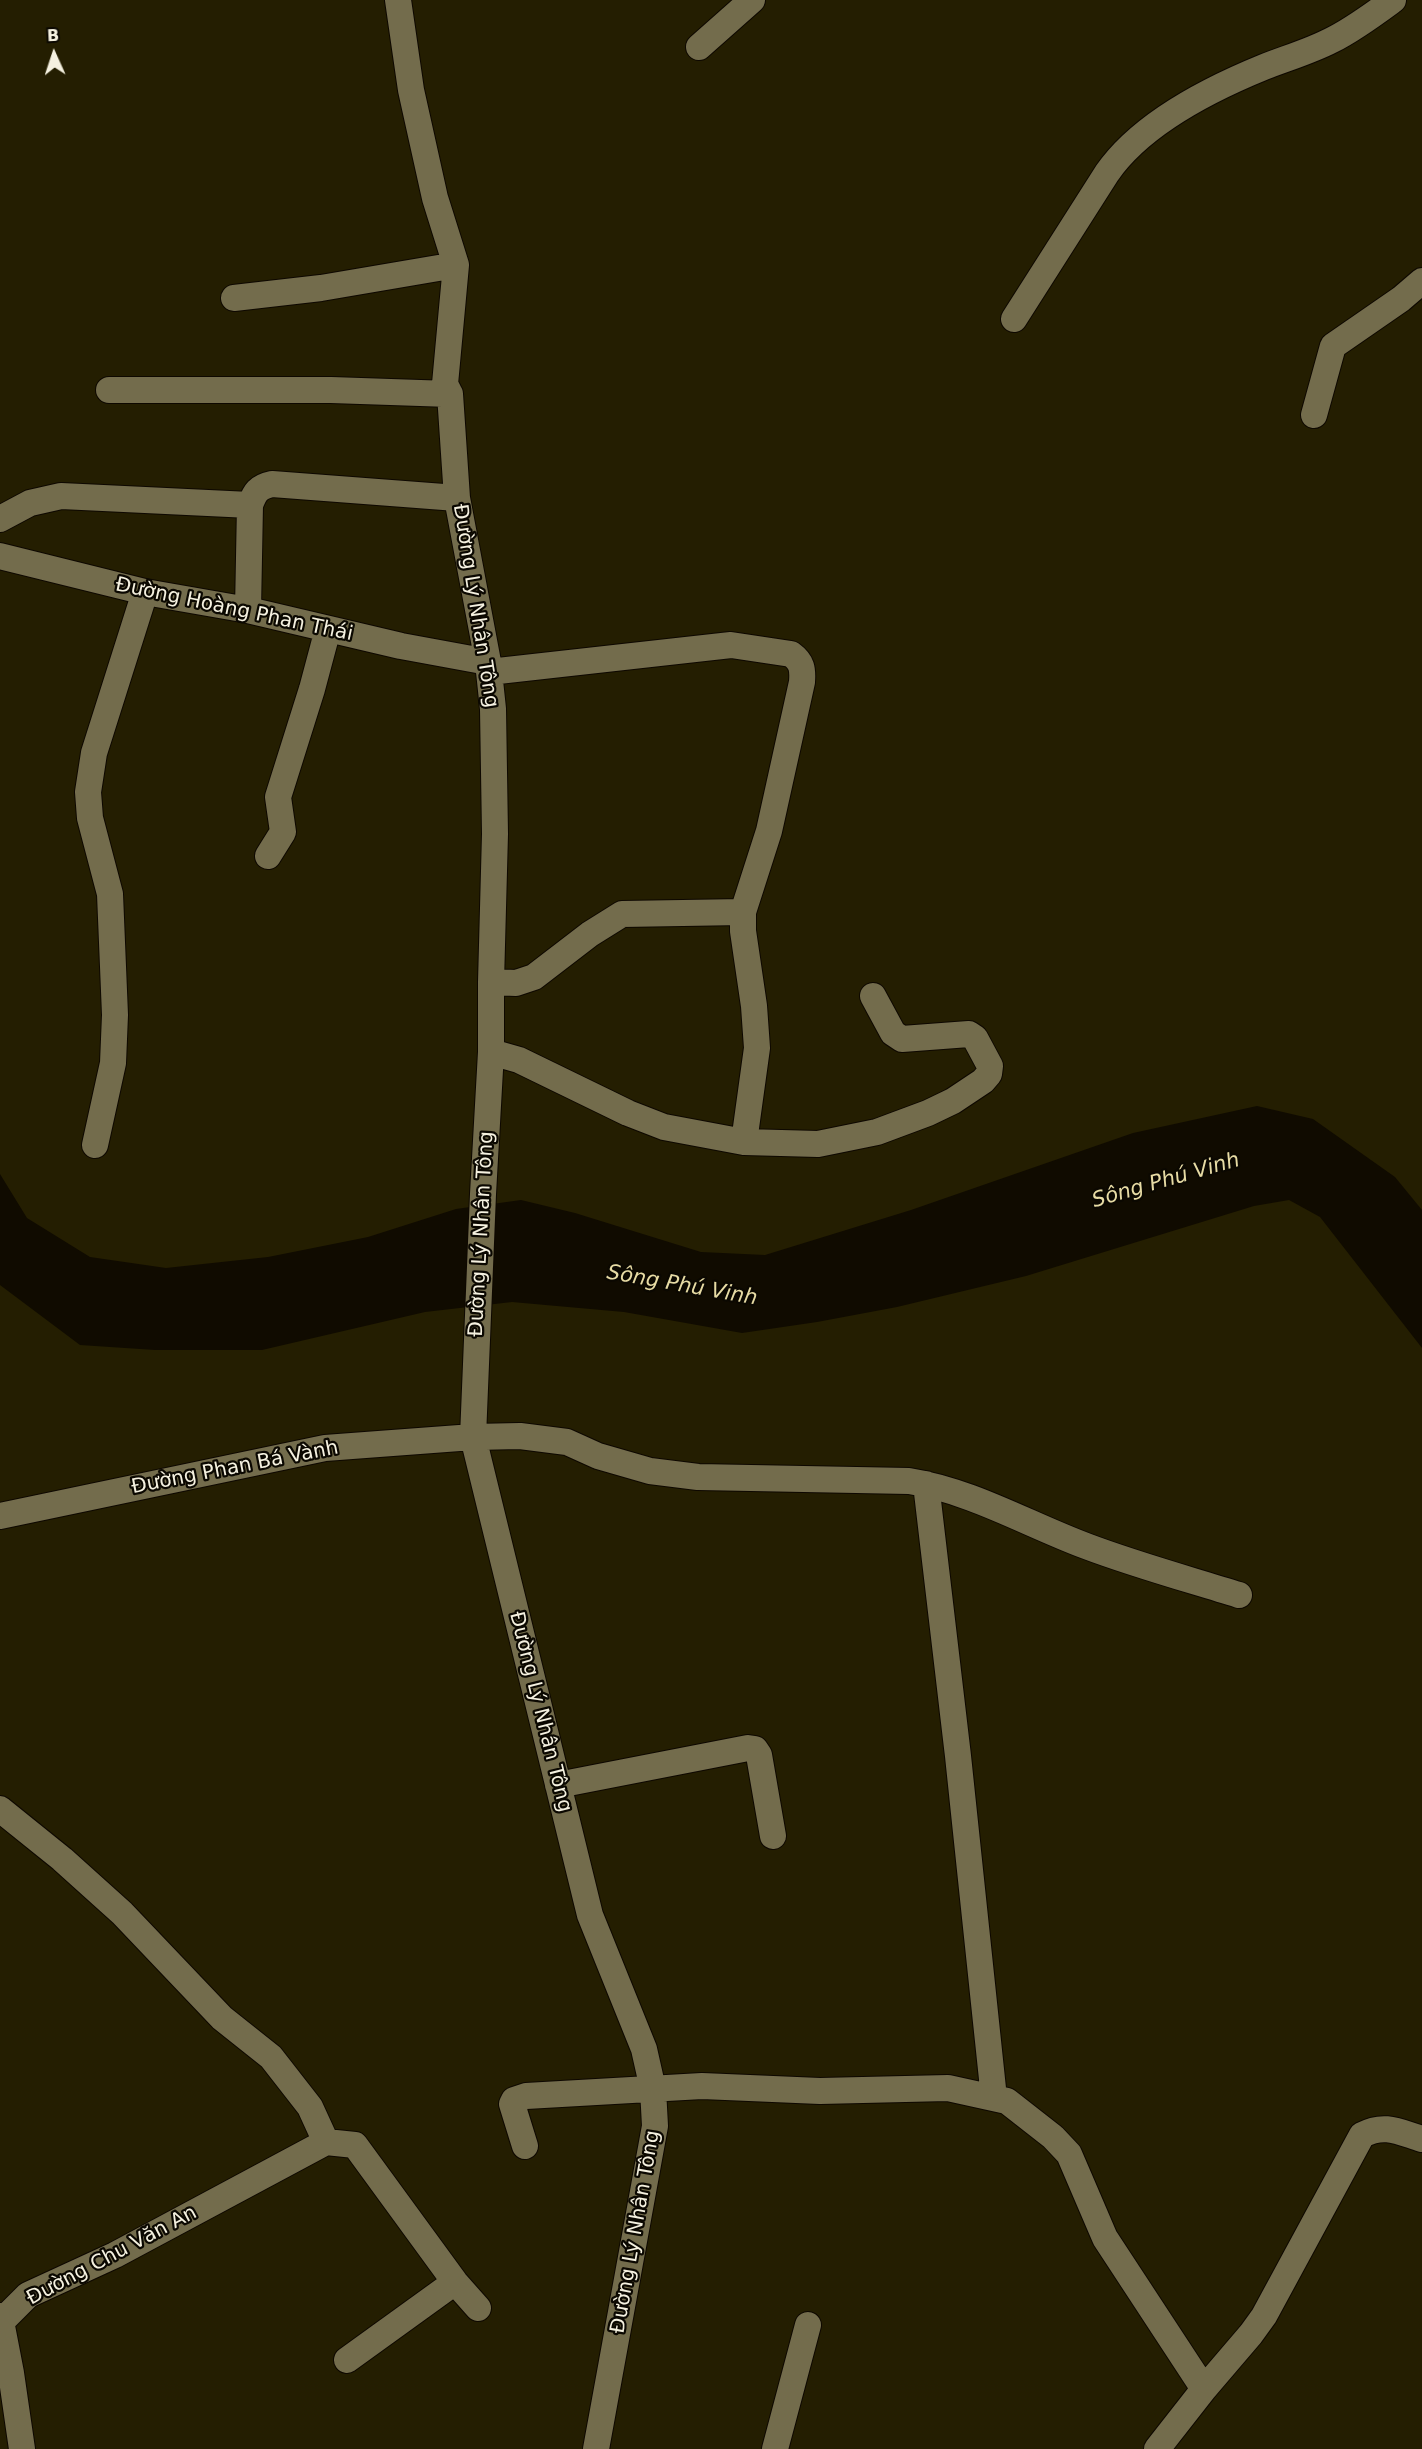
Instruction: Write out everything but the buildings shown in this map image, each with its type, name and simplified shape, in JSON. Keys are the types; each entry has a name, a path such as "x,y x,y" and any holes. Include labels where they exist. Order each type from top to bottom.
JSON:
{"street":[{"name":"Đường Lý Nhân Tông","path":"398,0 415,109 435,198 456,265 445,384 450,394 457,498 494,709 495,834 490,982 491,1052 473,1437 590,1915 644,2049 653,2089 655,2126 596,2449"},
{"path":"699,47 752,0"},
{"path":"1014,320 1107,173 1136,139 1180,110 1239,78 1331,40 1394,0"},
{"path":"234,298 321,288 456,265"},
{"path":"1314,416 1333,346 1422,281"},
{"path":"109,390 331,390 450,394"},
{"path":"248,610 250,505 255,492 272,484 457,498"},
{"path":"0,519 30,503 62,496 250,505"},
{"name":"Đường Hoàng Phan Thái","path":"1,549 145,592 248,610 488,667 731,645 791,654 799,660 802,666 802,682 772,819 761,861 743,912"},
{"path":"96,1145 113,1063 115,1015 110,894 90,818 88,792 94,753 145,592"},
{"path":"268,856 283,832 278,802 280,788 312,689 328,629"},
{"path":"490,982 516,983 534,977 590,934 622,914 743,912 743,931 754,1006 757,1048 744,1142"},
{"path":"491,1052 519,1060 628,1113 663,1127 744,1142 818,1144 876,1132 953,1101 983,1081 989,1074 990,1066 975,1038 969,1034 902,1039 893,1033 873,996"},
{"name":"Đường Phan Bá Vành","path":"0,1516 325,1448 473,1437 520,1436 567,1442 598,1456 651,1471 698,1477 909,1481 938,1485 1085,1546 1239,1595"},
{"path":"926,1484 958,1756 993,2098"},
{"path":"558,1785 748,1748 755,1749 759,1755 773,1836"},
{"path":"0,1809 122,1913 222,2018 271,2057 334,2142 355,2145 455,2282 478,2308"},
{"path":"525,2146 512,2104 514,2100 526,2096 702,2086 820,2091 948,2088 1007,2101 1053,2137 1069,2154 1105,2238 1204,2389"},
{"path":"1157,2449 1264,2316 1362,2135 1371,2130 1386,2128 1422,2139"},
{"name":"Đường Chu Văn An","path":"22,2449 1,2319 28,2295 115,2255 334,2142"},
{"path":"347,2360 455,2282"},
{"path":"775,2449 808,2325"}],"water":[{"name":"Sông Phú Vinh","path":"1257,1106 1313,1119 1395,1177 1422,1210 1422,1348 1320,1217 1289,1200 1254,1206 1026,1276 897,1307 742,1333 624,1312 512,1302 425,1312 262,1350 155,1350 80,1345 0,1285 0,1174 27,1218 90,1257 166,1268 268,1257 368,1237 456,1209 521,1200 575,1213 701,1252 765,1255 911,1210 1133,1133"}]}
